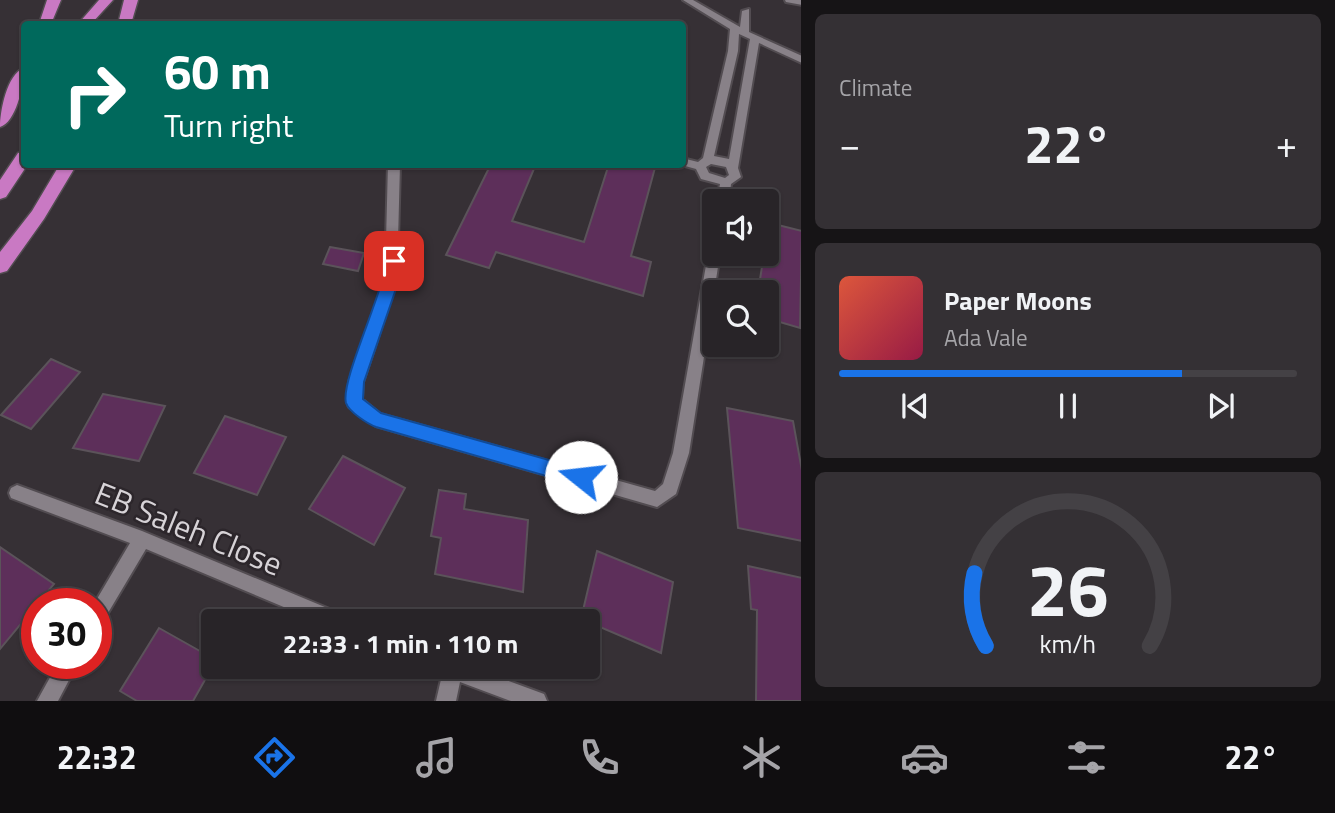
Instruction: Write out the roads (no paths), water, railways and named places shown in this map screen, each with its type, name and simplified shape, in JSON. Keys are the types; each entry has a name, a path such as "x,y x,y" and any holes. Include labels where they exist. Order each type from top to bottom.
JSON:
{"highway":[{"path":"85,21 92,0"},
{"path":"87,21 106,0"},
{"path":"126,21 131,0"},
{"path":"46,21 53,1"},
{"path":"0,122 21,78"},
{"path":"0,193 21,162"},
{"path":"0,266 38,215 67,168"}],"street":[{"path":"687,0 755,39 801,60"},
{"path":"789,0 801,2"},
{"path":"744,33 746,11"},
{"path":"735,28 733,51 704,163 705,176 726,182 735,177 733,167 755,39"},
{"path":"686,162 726,162 733,167"},
{"path":"394,168 391,280 356,382 354,402 376,419 657,499 670,489 681,453 712,266"},
{"path":"725,189 726,182"},
{"name":"EB Saleh Close","path":"17,493 142,539 309,609"},
{"path":"112,590 142,539"},
{"path":"47,701 60,679"},
{"path":"446,701 448,679"},
{"path":"478,679 537,701"}]}
